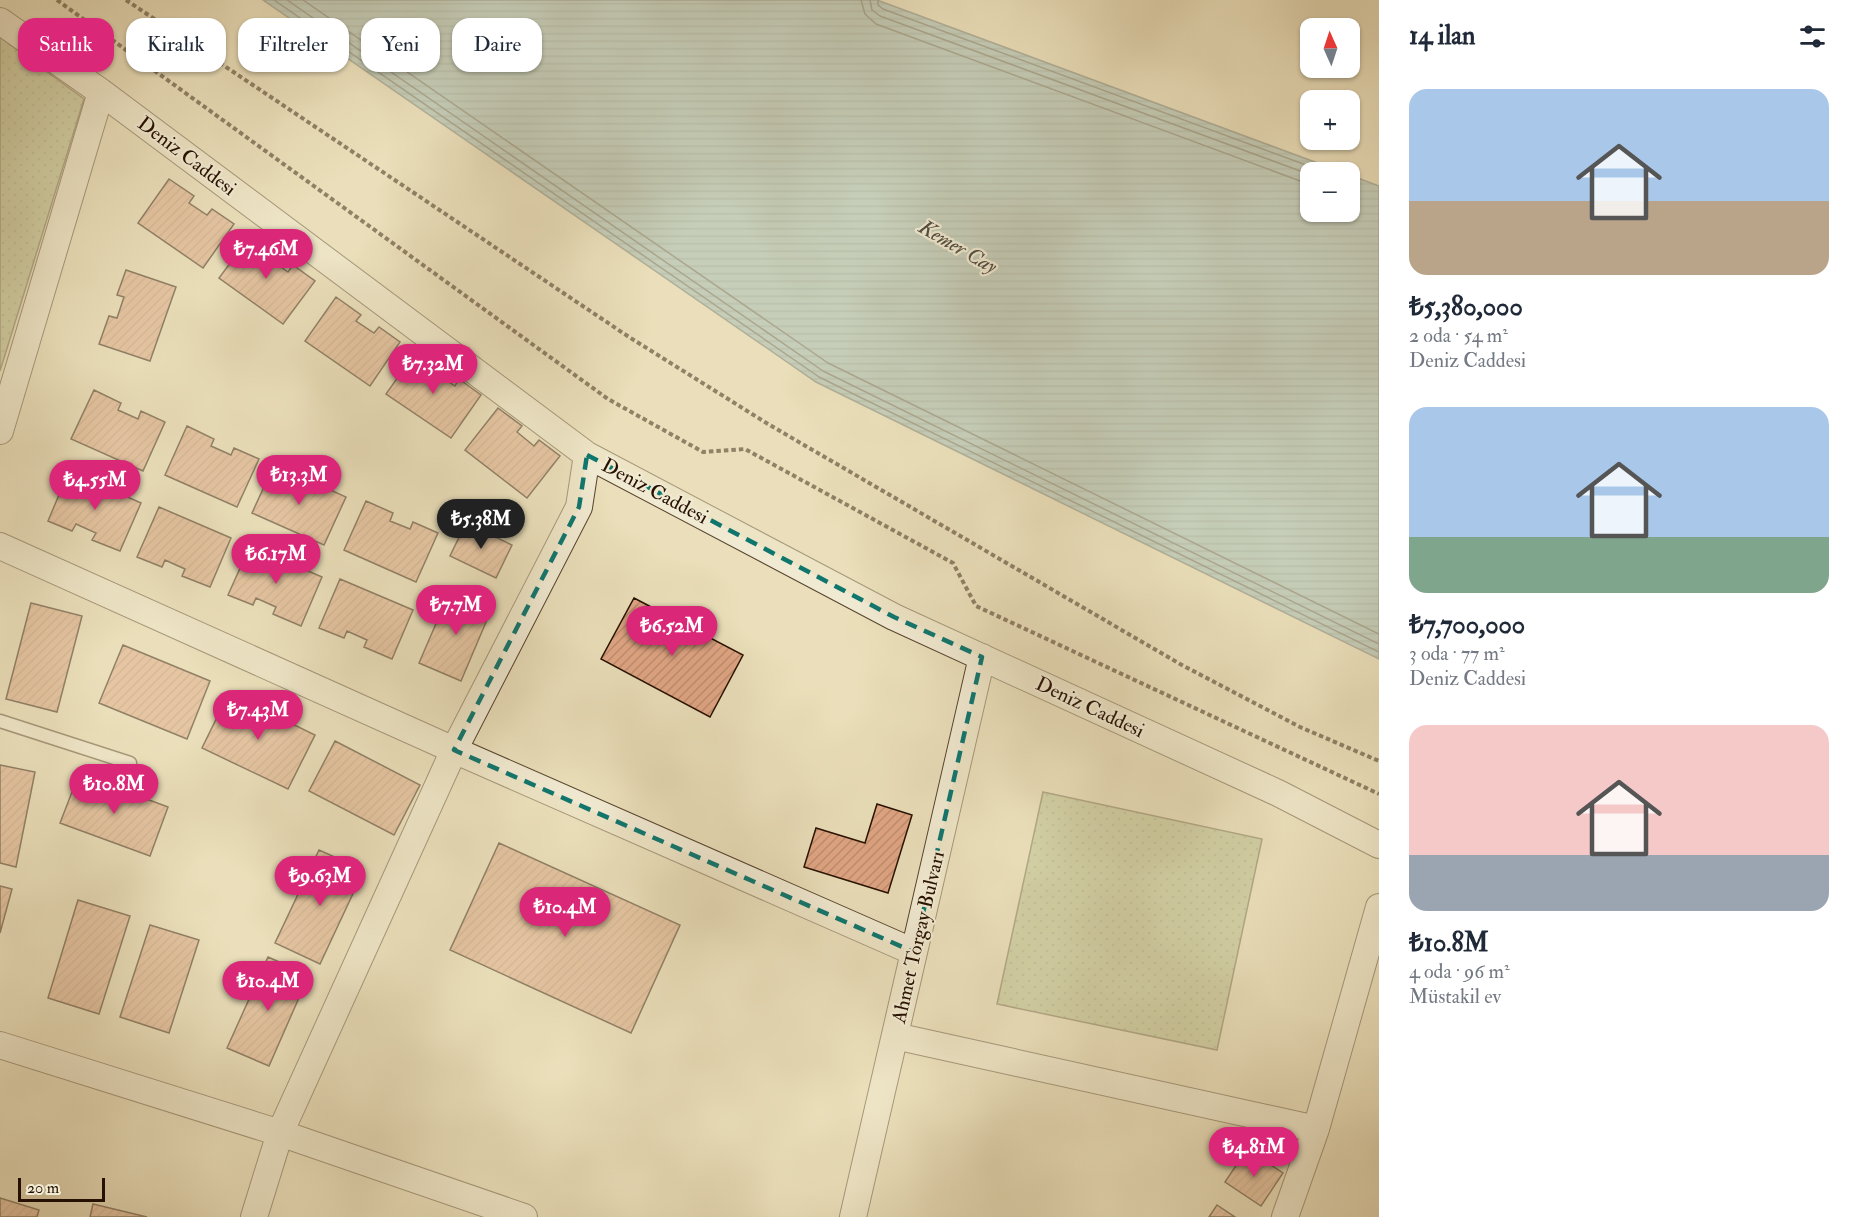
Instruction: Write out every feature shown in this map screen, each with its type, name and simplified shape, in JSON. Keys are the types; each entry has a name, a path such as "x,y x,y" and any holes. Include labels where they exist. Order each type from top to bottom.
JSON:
{"street":[{"name":"Deniz Caddesi","path":"0,21 101,93 588,455 894,617 1278,793 1379,845"},
{"path":"0,430 101,93"},
{"path":"254,1217 280,1133 454,750 579,507 588,455"},
{"path":"0,546 454,750 914,952"},
{"name":"Ahmet Torgay Bulvarı","path":"853,1217 982,657"},
{"path":"1285,1217 1316,1129 1379,907"},
{"path":"894,1036 1316,1129"},
{"path":"0,1045 280,1133 524,1217"}],"lane":[{"path":"0,721 130,763"}],"path":[{"path":"57,0 608,399 704,452 745,449 953,563 976,606 1379,794"},
{"path":"126,0 619,331 768,424 1180,664 1300,727 1379,761"}],"highlighted area":[{"path":"587,455 894,617 982,657 914,952 454,750 579,507"}],"green space":[{"path":"0,37 18,50 18,72 47,72 84,99 0,371"},
{"path":"1043,792 1262,839 1217,1050 997,1004"}],"water":[{"name":"Kemer Cay","path":"263,0 877,0 1315,162 1300,162 1300,222 1360,222 1360,179 1379,186 1379,659 816,382 367,72 440,72 440,18 361,18 361,68 349,59 349,18 289,18"}],"building":[{"path":"169,179 194,196 189,203 207,215 212,209 234,224 203,268 138,223"},
{"path":"251,235 275,253 270,259 288,272 293,265 315,281 283,324 219,278"},
{"path":"126,270 176,287 150,361 99,344 109,316 117,318 124,297 117,295"},
{"path":"336,297 361,315 356,321 374,333 379,327 400,342 370,386 305,341"},
{"path":"417,350 441,367 437,374 455,386 459,379 481,395 451,438 386,394"},
{"path":"94,390 121,403 118,410 138,419 141,411 165,422 143,471 71,439"},
{"path":"498,408 522,426 517,432 534,446 539,440 560,456 527,498 465,450"},
{"path":"187,426 214,439 211,446 231,455 234,448 259,459 237,507 165,475"},
{"path":"274,465 301,477 298,484 318,493 322,486 346,497 324,545 252,513"},
{"path":"69,471 141,503 120,551 92,540 96,533 76,524 72,531 48,521"},
{"path":"366,501 393,513 390,521 410,529 413,522 438,533 416,582 344,550"},
{"path":"159,507 231,538 210,587 182,576 185,569 165,560 162,567 137,557"},
{"path":"466,523 512,545 496,578 450,556"},
{"path":"250,546 322,577 301,626 273,614 276,607 256,598 253,605 228,595"},
{"path":"340,579 413,610 392,659 364,647 367,640 347,631 344,638 319,628"},
{"path":"450,591 492,608 461,681 419,663"},
{"path":"634,598 743,655 710,717 601,659"},
{"path":"31,603 82,616 57,712 6,699"},
{"path":"123,645 210,681 187,739 99,703"},
{"path":"229,693 315,735 288,789 202,748"},
{"path":"335,741 420,785 394,835 309,791"},
{"path":"0,765 35,772 16,867 0,863"},
{"path":"79,774 168,807 150,856 60,823"},
{"path":"877,804 912,815 888,893 804,867 816,828 865,843"},
{"path":"499,843 680,925 631,1033 450,950"},
{"path":"319,850 364,870 320,964 275,943"},
{"path":"0,886 12,889 0,933"},
{"path":"78,900 130,916 99,1014 48,998"},
{"path":"150,925 199,940 169,1033 120,1017"},
{"path":"268,957 309,975 269,1066 227,1048"},
{"path":"1247,1149 1283,1173 1261,1206 1225,1182"},
{"path":"0,1198 39,1210 37,1217 0,1217"},
{"path":"93,1204 147,1217 90,1217"},
{"path":"1217,1205 1235,1217 1209,1217"}]}
